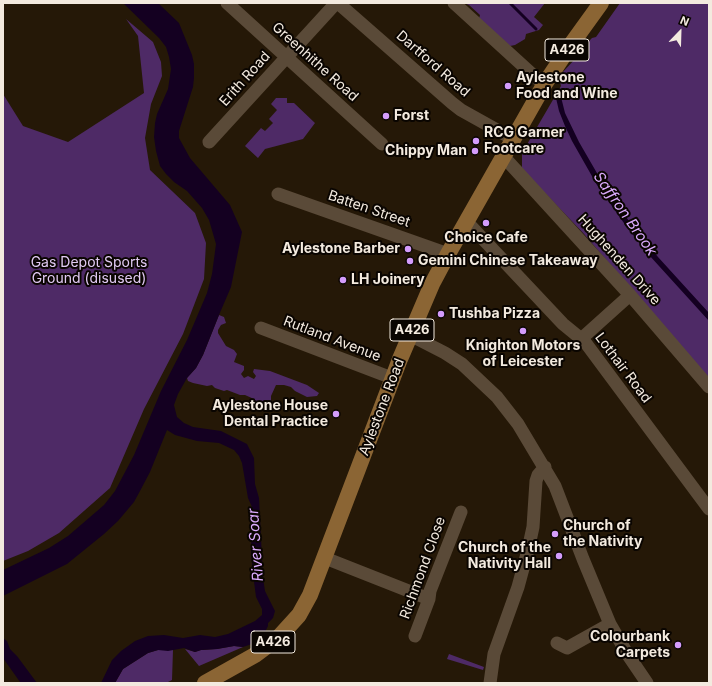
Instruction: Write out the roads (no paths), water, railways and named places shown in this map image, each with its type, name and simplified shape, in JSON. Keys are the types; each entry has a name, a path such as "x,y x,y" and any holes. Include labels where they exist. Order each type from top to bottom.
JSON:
{"main road":[{"name":"Aylestone Road","path":"205,683 255,655 279,637 299,615 310,595 325,558 392,378 421,309 448,254 544,85 601,3"}],"street":[{"name":"Greenhithe Road","path":"227,3 382,144"},
{"name":"Erith Road","path":"209,142 337,3"},
{"name":"Dartford Road","path":"337,3 452,104 513,139"},
{"path":"454,3 544,85"},
{"name":"Hughenden Drive","path":"503,156 630,295 709,388"},
{"name":"Batten Street","path":"278,194 448,254"},
{"name":"Lothair Road","path":"467,222 563,324 585,342 709,509"},
{"path":"581,339 630,295"},
{"name":"Rutland Avenue","path":"261,328 392,378"},
{"path":"410,335 427,343 462,364 508,409 545,467 565,510 583,559 610,624 647,683"},
{"path":"490,683 494,654 518,587 534,527 536,481 545,467"},
{"name":"Richmond Close","path":"415,636 429,599 430,591 461,512"},
{"path":"325,558 429,599"},
{"path":"557,643 567,648 610,624"}],"water":[{"name":"River Soar","path":"123,3 158,3 179,23 192,55 194,64 194,78 193,87 179,131 179,138 190,158 230,205 242,232 231,287 203,355 196,368 187,378 174,405 177,417 184,423 193,427 221,431 247,444 254,458 255,484 259,498 263,578 265,591 275,611 273,618 268,623 265,632 252,644 243,647 234,646 195,652 184,648 168,651 158,650 148,653 123,669 115,683 101,683 112,660 121,651 135,641 148,636 164,635 183,638 200,635 215,637 228,634 255,621 262,615 262,609 256,597 251,553 252,507 248,498 242,463 239,456 234,450 219,443 197,441 175,435 167,430 150,472 140,491 134,502 118,521 67,564 3,596 3,570 49,548 68,536 104,505 115,491 134,455 161,391 187,340 207,293 212,274 216,244 209,220 202,208 187,191 166,174 160,166 156,151 154,137 155,123 157,114 168,89 171,69 166,47 159,38"},
{"path":"560,93 565,113 579,142 605,187 629,221 658,257 709,313 709,321 649,255 597,185 565,126 556,98"},
{"path":"3,638 7,641 10,649 37,683 20,682 3,658"}],"waterway":[{"name":"Saffron Brook","path":"510,3 536,29"}],"place":[{"name":"Aylestone Food and Wine","path":"508,86"},
{"name":"Forst","path":"386,116"},
{"name":"RCG Garner Footcare","path":"476,141"},
{"name":"Chippy Man","path":"475,151"},
{"name":"Choice Cafe","path":"486,223"},
{"name":"Aylestone Barber","path":"408,249"},
{"name":"Gemini Chinese Takeaway","path":"410,261"},
{"name":"LH Joinery","path":"343,280"},
{"name":"Tushba Pizza","path":"441,314"},
{"name":"Knighton Motors of Leicester","path":"523,331"},
{"name":"Aylestone House Dental Practice","path":"336,414"},
{"name":"Church of the Nativity","path":"555,534"},
{"name":"Church of the Nativity Hall","path":"559,556"},
{"name":"Colourbank Carpets","path":"678,645"}],"park label":[{"name":"Gas Depot Sports Ground (disused)","path":"89,272"}]}
